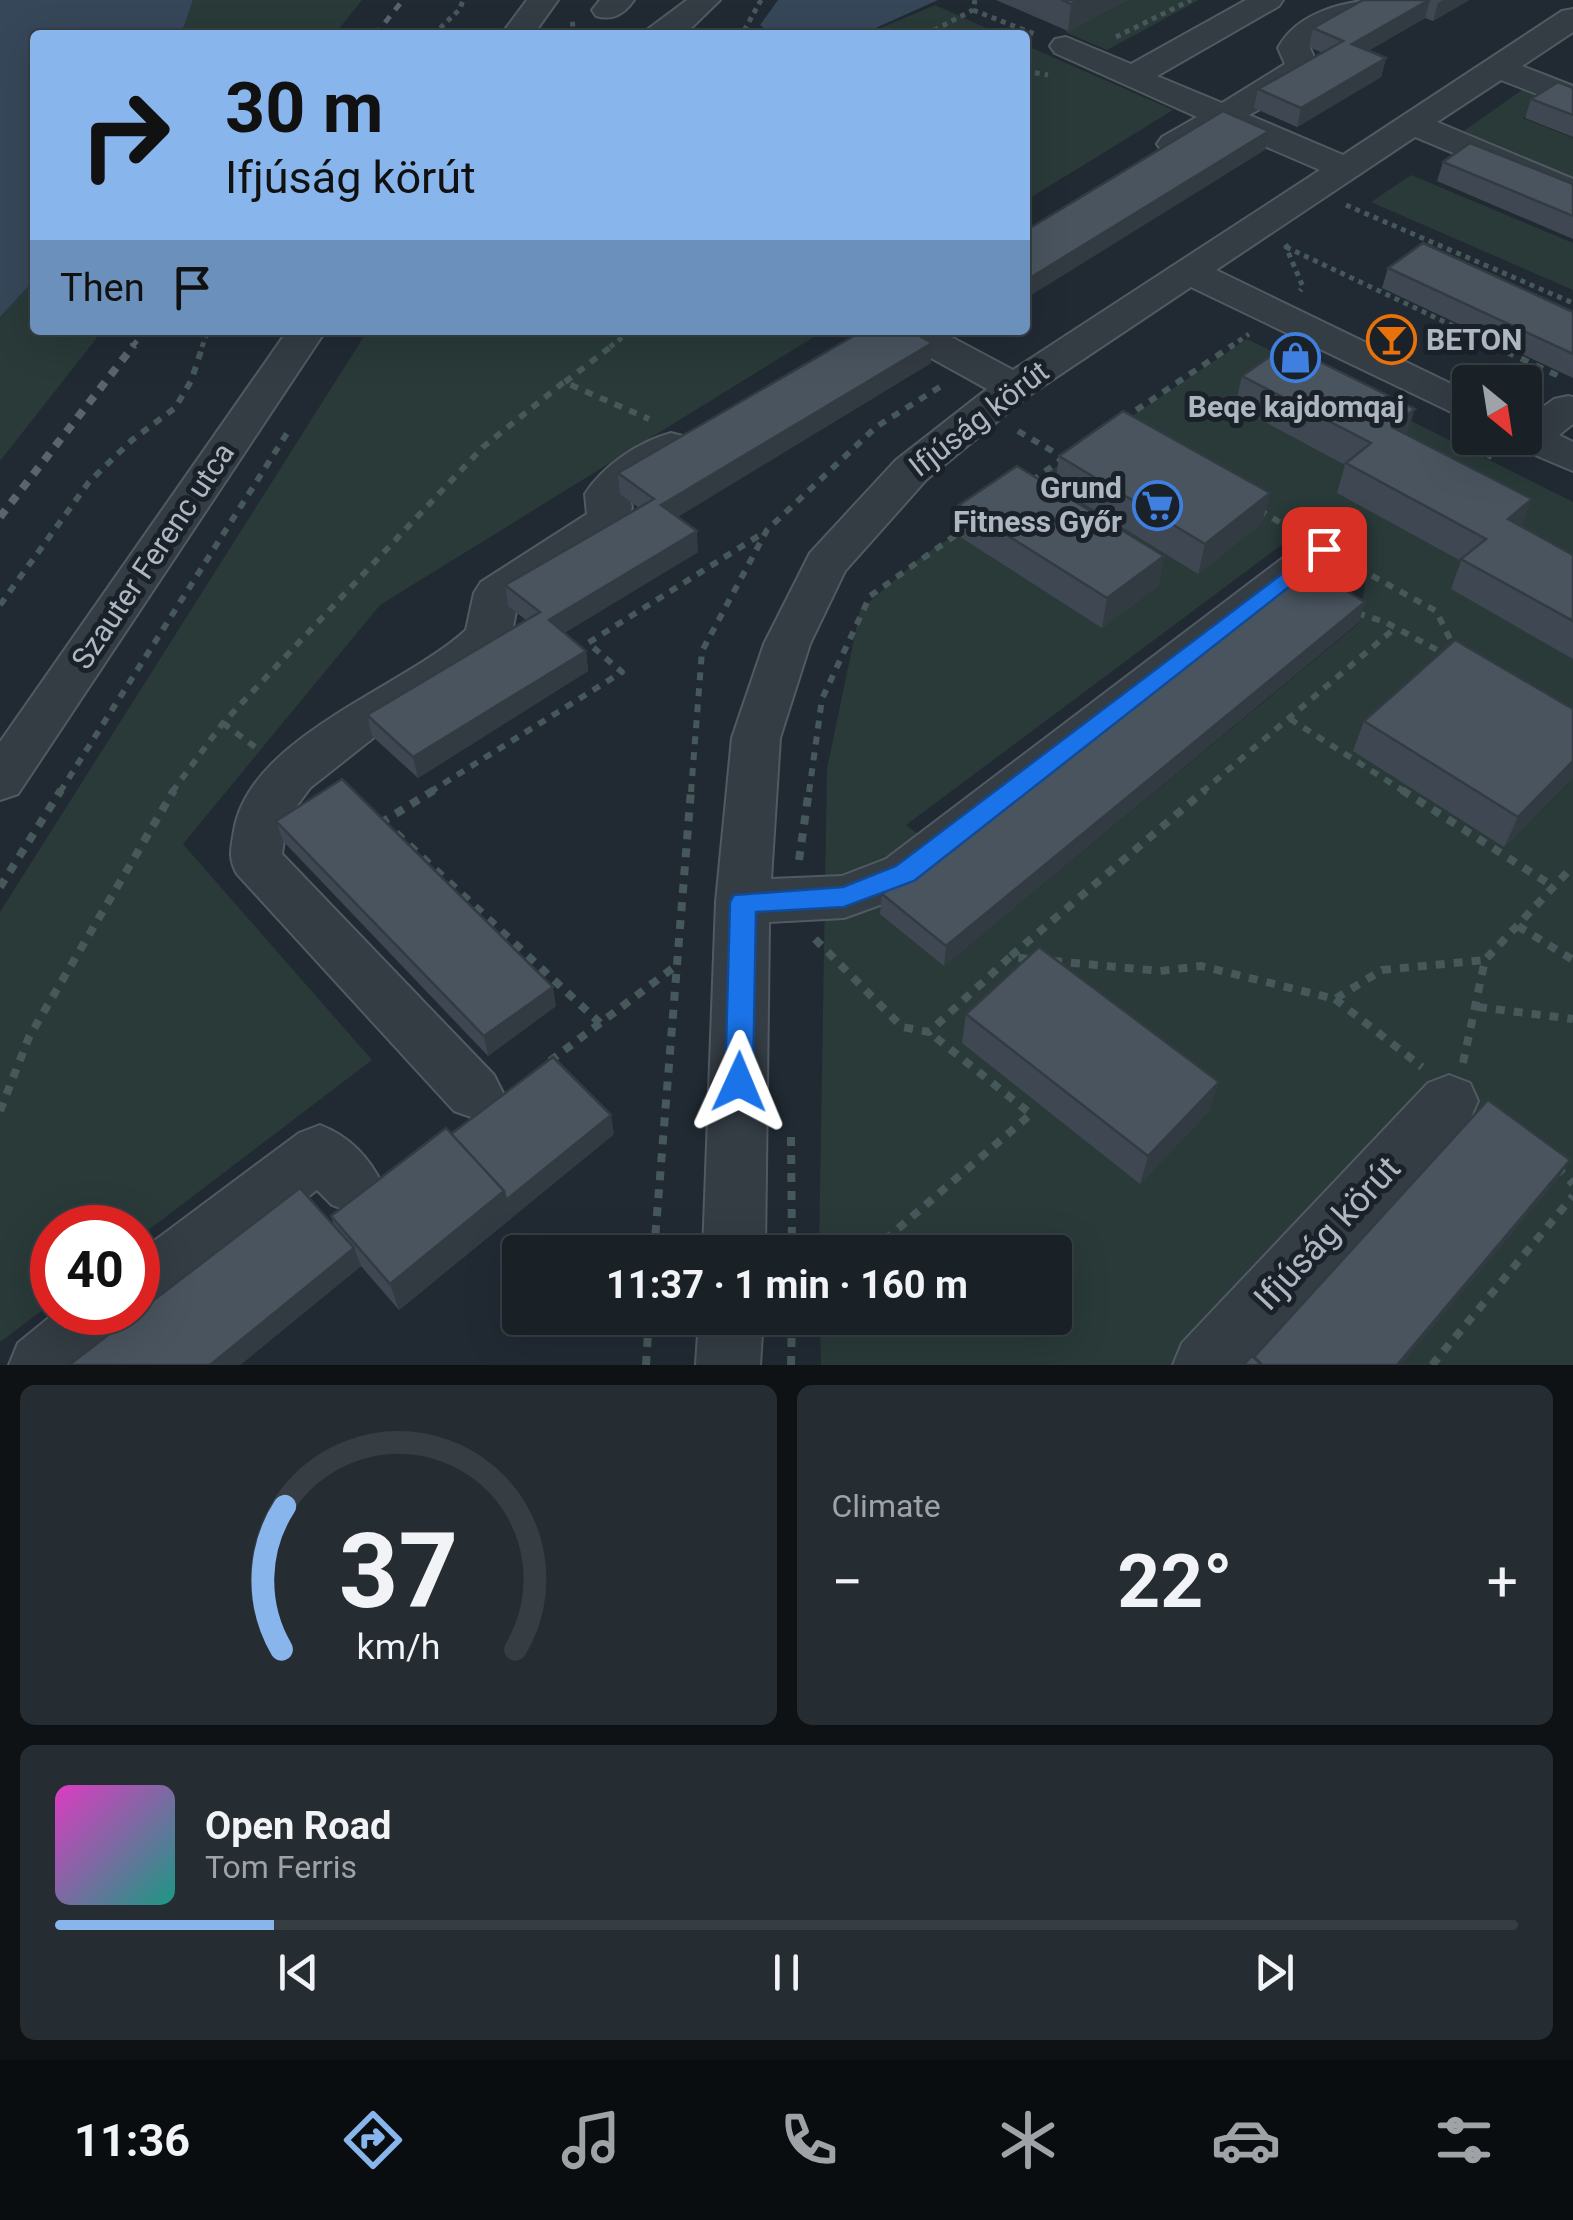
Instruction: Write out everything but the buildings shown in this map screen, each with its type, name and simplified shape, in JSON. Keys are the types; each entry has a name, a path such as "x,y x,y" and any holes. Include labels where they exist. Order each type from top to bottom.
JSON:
{"street":[{"path":"521,30 543,0"},
{"path":"669,30 705,0"},
{"path":"1132,76 1268,0"},
{"path":"1140,164 1287,80 1302,66 1294,48 1298,38 1368,0"},
{"name":"Ifjúság körút","path":"734,1235 743,902 756,738 788,644 826,564 911,470 1001,393 1573,18"},
{"path":"1066,46 1345,168"},
{"path":"1499,68 1573,98"},
{"path":"1412,124 1573,192"},
{"path":"1190,272 1452,399"},
{"name":"Szauter Ferenc utca","path":"0,781 303,335"},
{"path":"916,335 1001,393"},
{"path":"1542,426 1568,408 1573,410"},
{"path":"474,1093 255,860 262,814 292,775 360,722 472,652 488,637 497,593 607,521 610,508 606,494 614,482 696,431"},
{"path":"1542,443 1573,458"},
{"path":"743,902 791,918 905,874 1306,561"},
{"name":"Ifjúság körút","path":"1206,1365 1448,1102"},
{"path":"160,1273 320,1152 353,1186"},
{"path":"41,1365 78,1335"},
{"path":"728,1365 729,1335"}],"path":[{"path":"439,30 460,9 463,0"},
{"path":"744,30 761,0"},
{"path":"974,10 976,0"},
{"path":"1030,32 1066,46 1107,42 1191,0"},
{"path":"935,30 974,10 1025,30"},
{"path":"1312,190 1573,304"},
{"path":"1286,246 1573,382"},
{"path":"1116,424 1248,334"},
{"path":"0,605 89,482 132,440 175,408 191,381 206,335"},
{"path":"0,1110 29,1037 182,776 223,723 470,460 625,335"},
{"path":"564,382 696,431"},
{"path":"384,821 622,672 588,643 767,530 876,427 1001,393 1064,458"},
{"path":"0,887 299,414"},
{"path":"1016,492 1077,450"},
{"path":"891,1235 1031,1114 928,1032 902,1027 791,918 822,698 870,596 967,527"},
{"path":"655,1235 702,651 767,530"},
{"path":"1306,561 1367,620 1396,628 1460,662"},
{"path":"928,1032 1010,957 1396,628"},
{"path":"1290,719 1554,887"},
{"path":"370,808 600,1023"},
{"path":"1448,1102 1456,1093 1485,960 1573,866"},
{"path":"1518,926 1573,960"},
{"path":"1010,957 1160,971 1201,966 1335,999 1382,970 1485,960"},
{"path":"1478,1006 1573,1019"},
{"path":"790,1135 792,1235"},
{"path":"1432,1365 1573,1196"},
{"path":"646,1365 648,1335"},
{"path":"791,1365 792,1335"}],"shaded area":[{"path":"193,0 362,0 338,30 180,30"},
{"path":"1130,0 1199,0 1107,50 1065,32"},
{"path":"935,5 991,30 876,30"},
{"path":"1030,47 1173,110 1030,198"},
{"path":"1522,90 1548,100 1523,118 1573,138 1573,180 1461,133"},
{"path":"1411,175 1573,243 1573,290 1371,202"},
{"path":"30,284 30,335 99,335 0,461 0,317"},
{"path":"365,335 817,335 380,605 183,844 372,1060 160,1221 160,1205 30,1205 30,1320 0,1342 0,912"},
{"path":"1247,339 1452,442 1452,455 1479,455 1573,502 1573,592 1519,530 1236,406 1362,474 1475,569 1573,659 1573,1365 821,1365 820,1335 1072,1335 1072,1235 819,1235 827,769 860,610 920,558","holes":["1292,537 1366,579 1359,623 944,966 945,855 906,825"]}],"water":[{"path":"0,0 193,0 180,30 30,30 30,284 0,317"},
{"path":"778,0 938,0 871,30 766,30 760,25"}],"railway":[{"path":"379,30 403,0"},
{"path":"132,347 141,335"},
{"path":"0,517 134,345"}],"place":[{"name":"BETON","path":"1391,340"},
{"name":"Beqe kajdomqaj","path":"1296,358"},
{"name":"Grund Fitness Győr","path":"1157,505"}],"route":[{"path":"739,1082 743,902 844,897 905,874 1288,573 1324,549"}]}
